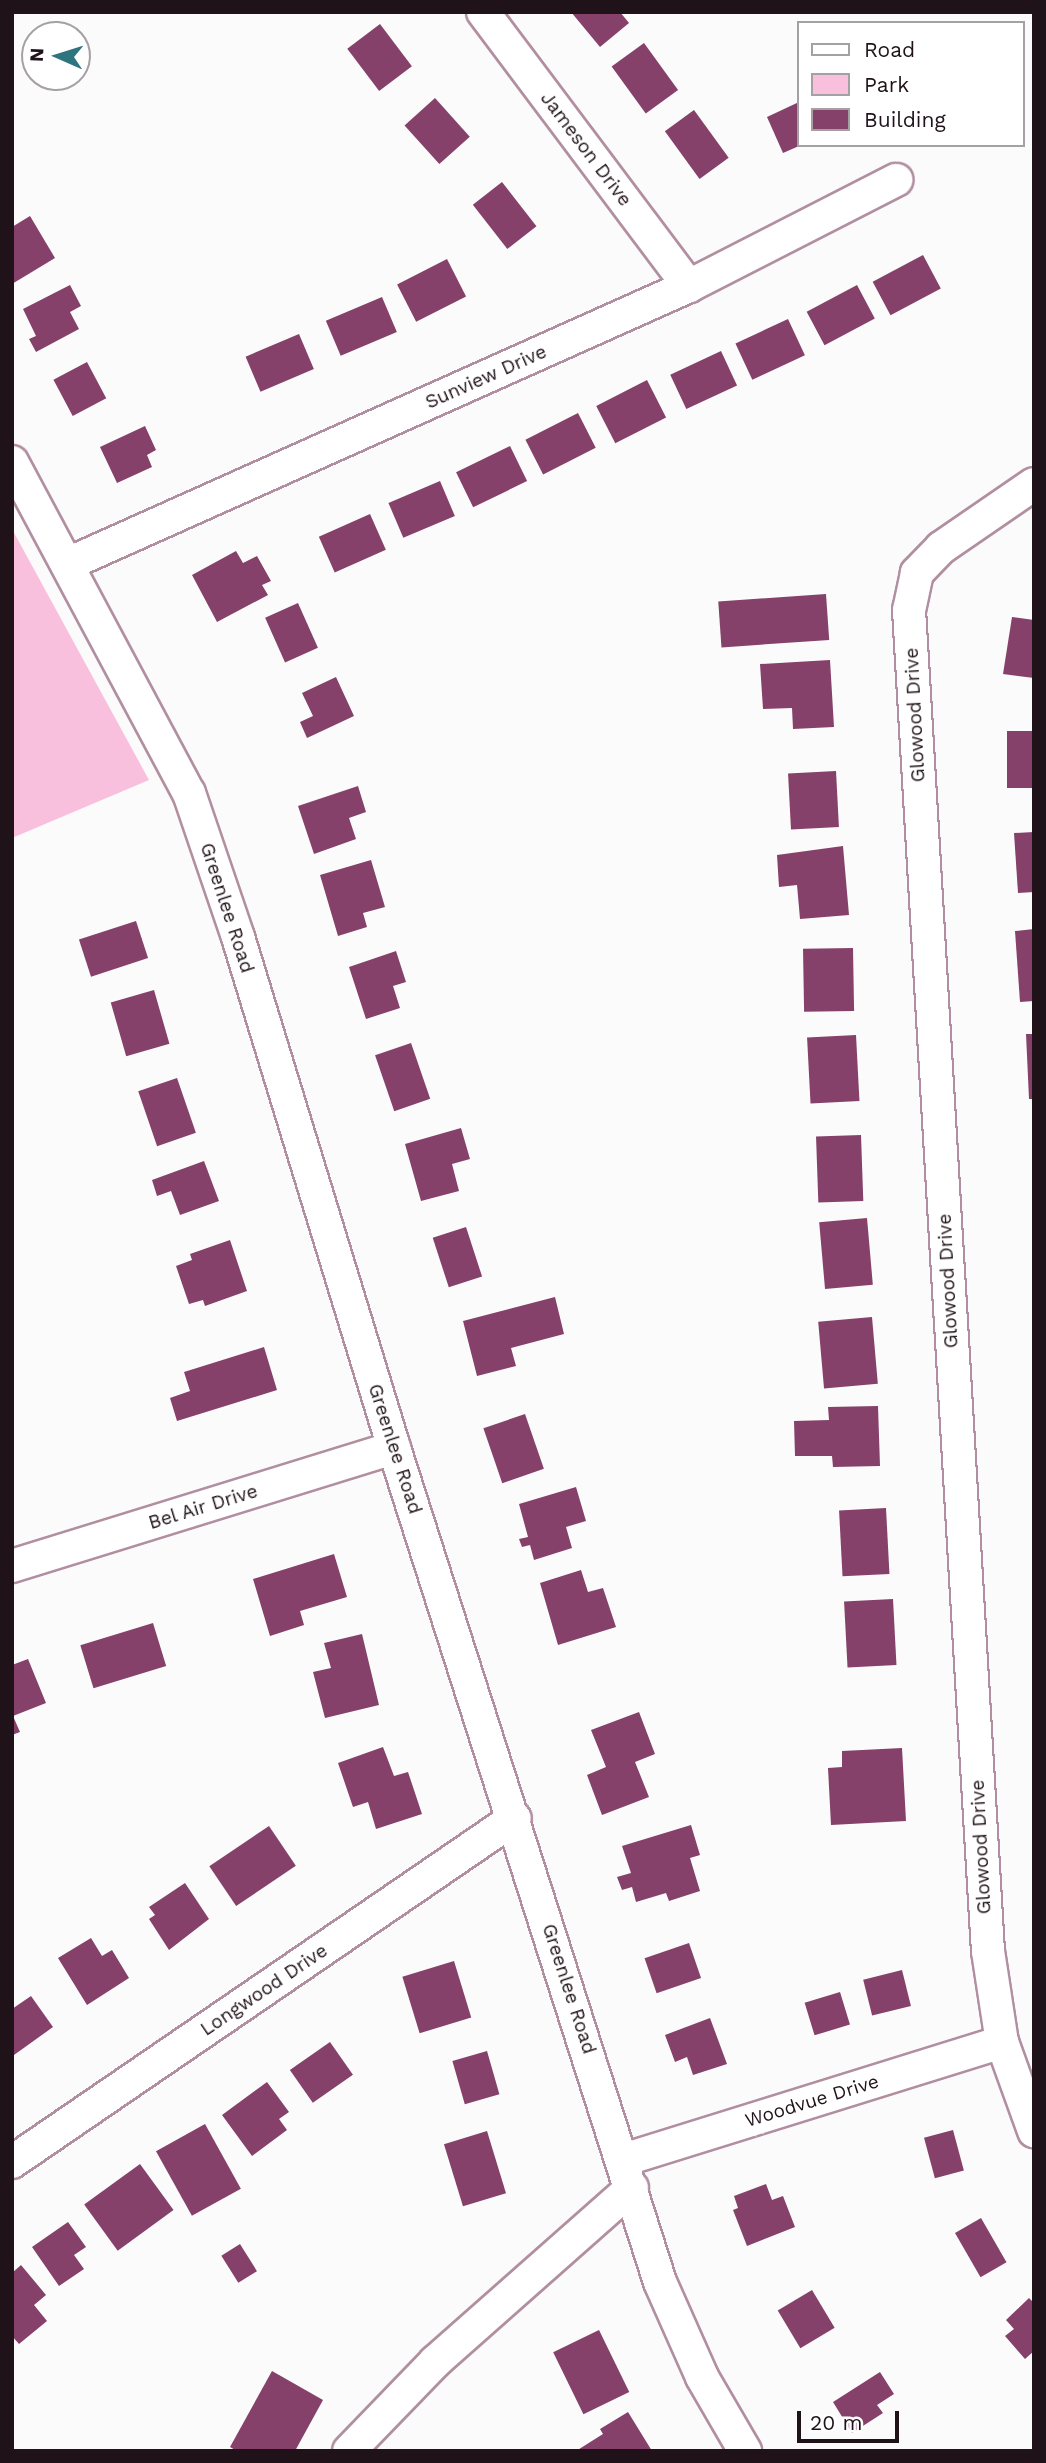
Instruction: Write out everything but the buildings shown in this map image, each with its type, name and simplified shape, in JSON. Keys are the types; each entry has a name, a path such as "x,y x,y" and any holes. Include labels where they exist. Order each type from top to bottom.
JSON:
{"street":[{"name":"Jameson Drive","path":"484,12 689,286"},
{"name":"Sunview Drive","path":"70,563 689,286 896,180"},
{"name":"Greenlee Road","path":"12,462 70,563 189,793 238,937 394,1448 515,1818 660,2283 702,2377 745,2451"},
{"name":"Glowood Drive","path":"1034,484 941,548 917,573 909,610 988,1951 1002,2042 1034,2131"},
{"name":"Bel Air Drive","path":"12,1566 394,1448"},
{"name":"Longwood Drive","path":"12,2162 515,1818"},
{"name":"Woodvue Drive","path":"349,2451 627,2174 1002,2042"}],"green space":[{"path":"12,529 149,780 12,838"}]}
